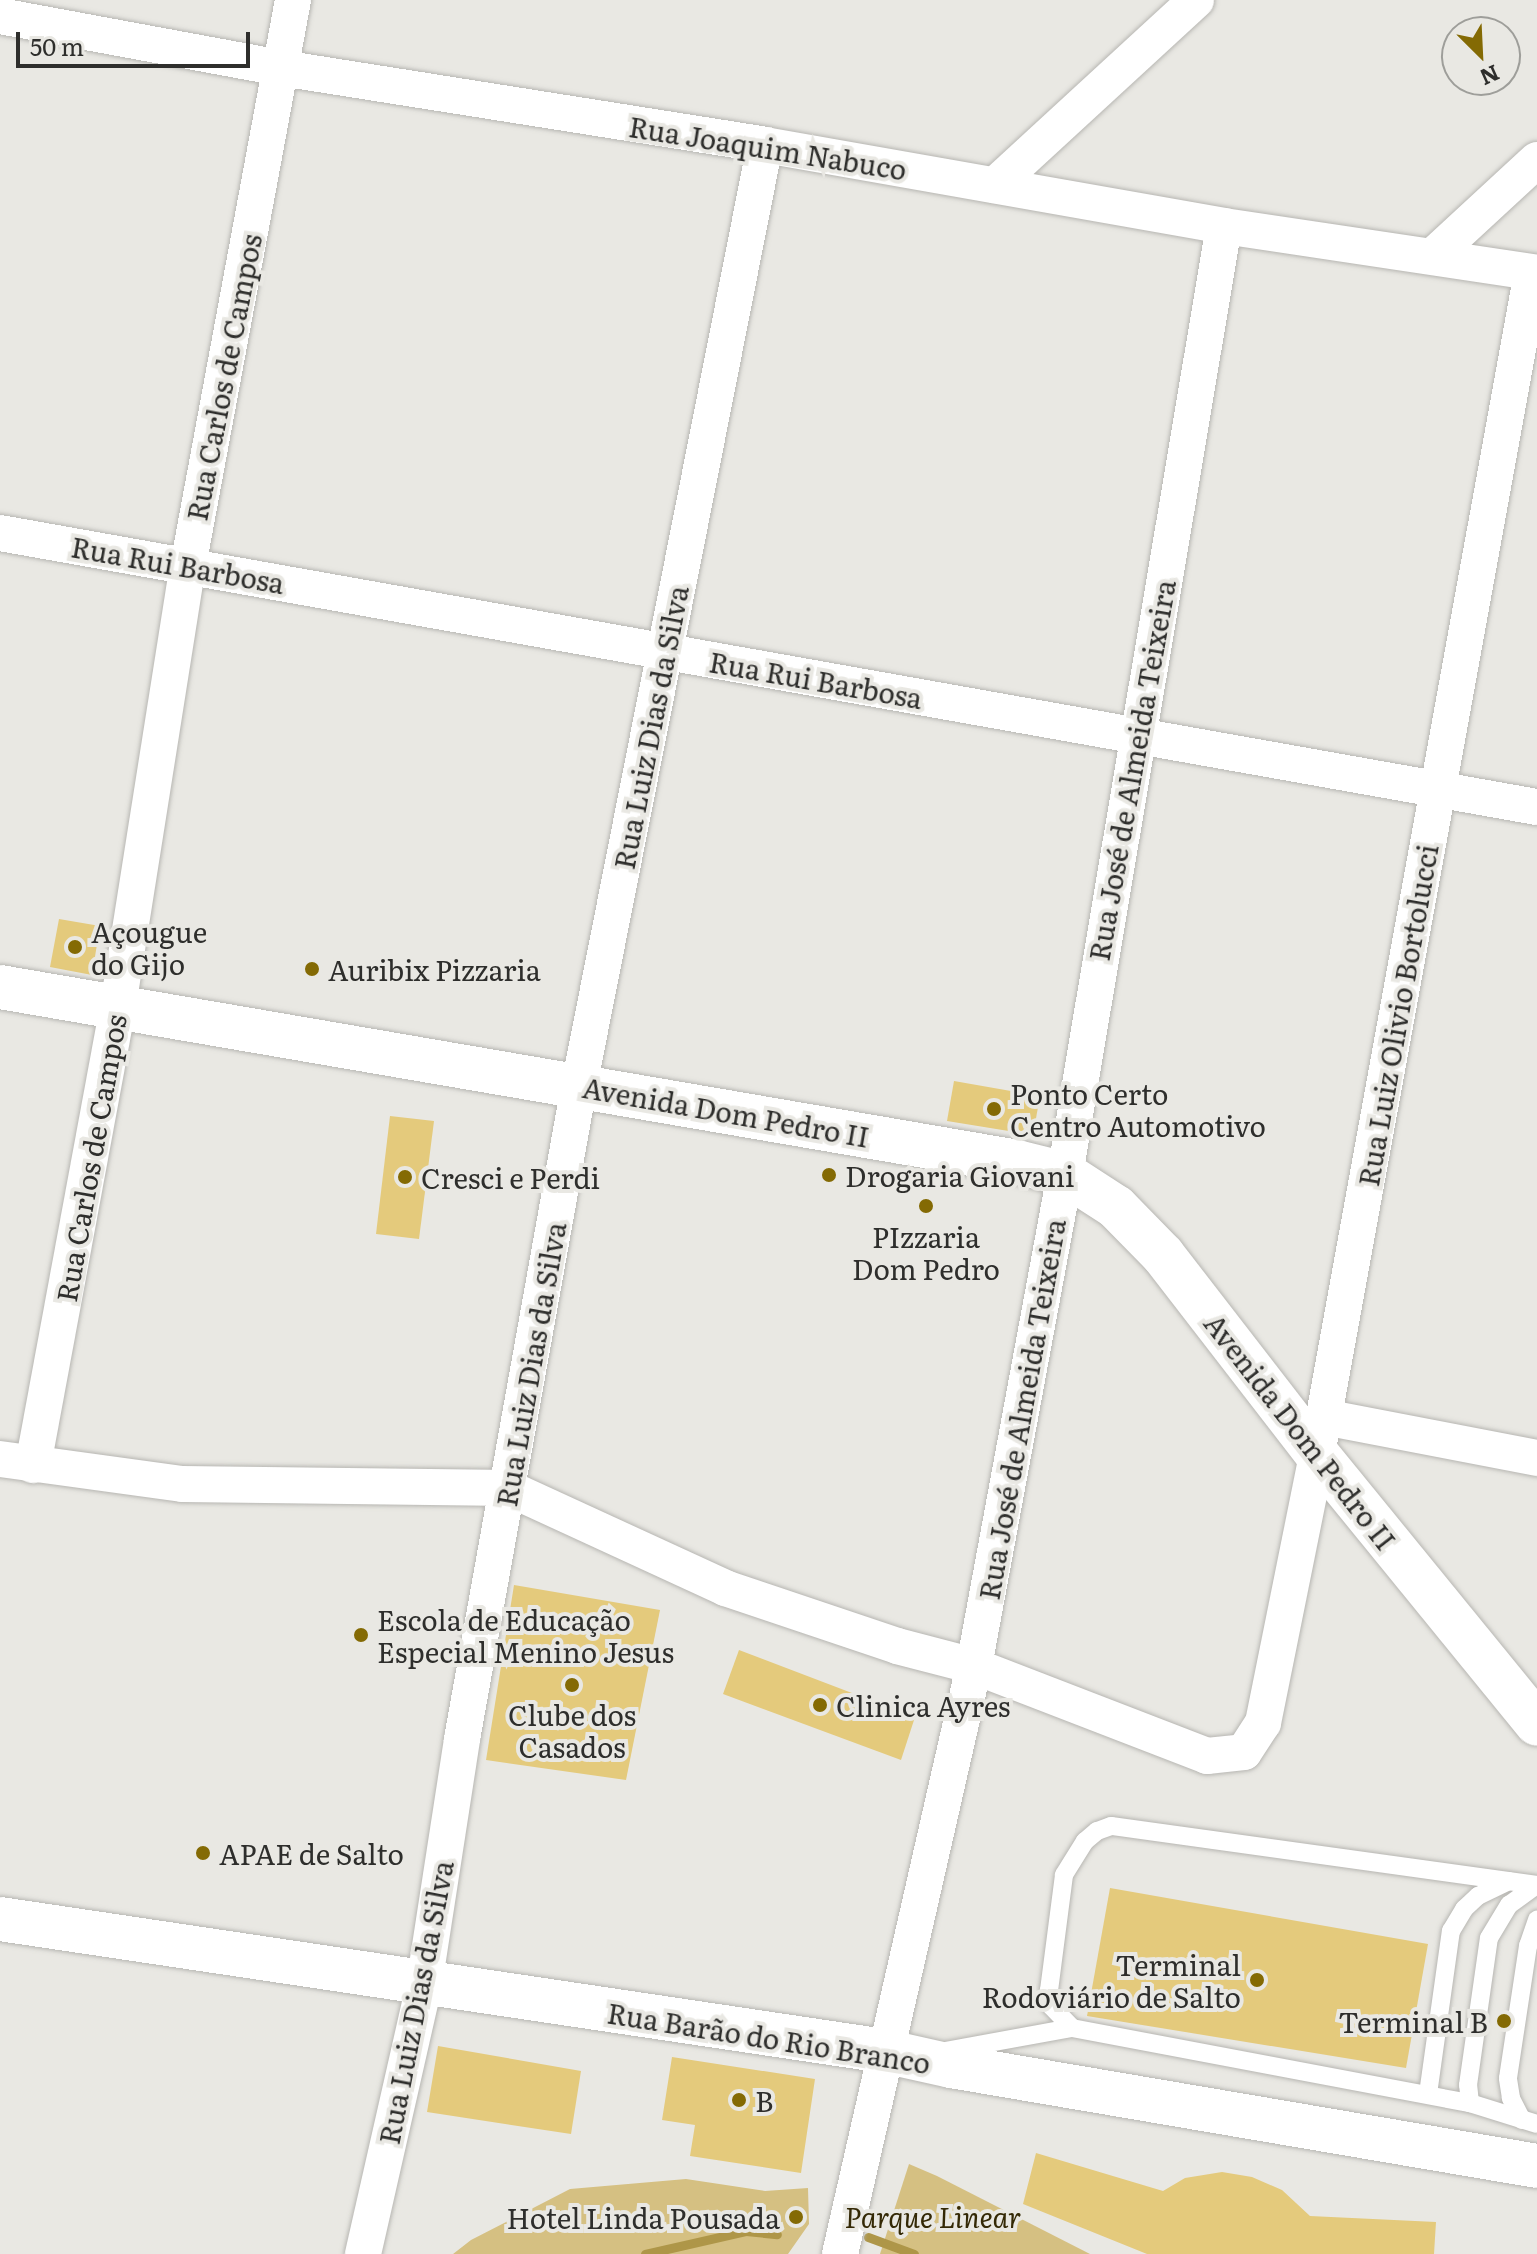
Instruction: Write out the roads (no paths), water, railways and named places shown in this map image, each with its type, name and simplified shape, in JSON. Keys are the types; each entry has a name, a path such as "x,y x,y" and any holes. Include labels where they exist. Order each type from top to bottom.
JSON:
{"main road":[{"name":"Avenida Dom Pedro II","path":"0,987 1017,1162 1065,1174 1116,1207 1163,1255 1320,1436 1537,1724"},
{"name":"Rua Barão do Rio Branco","path":"0,1919 896,2055 1537,2166"}],"street":[{"name":"Rua Carlos de Campos","path":"17,1462 118,1006 188,566 293,0"},
{"path":"995,185 1196,0"},
{"name":"Rua Joaquim Nabuco","path":"0,16 281,68 765,145 1224,226 1434,255 1534,273"},
{"name":"Rua Luiz Dias da Silva","path":"363,2254 424,1985 462,1739 579,1086 765,145"},
{"path":"1434,255 1537,160"},
{"name":"Rua José de Almeida Teixeira","path":"840,2254 896,2055 974,1666 1065,1174 1224,226"},
{"name":"Rua Luiz Olivio Bortolucci","path":"974,1666 1207,1756 1244,1752 1263,1723 1320,1436 1534,273"},
{"name":"Rua Rui Barbosa","path":"0,533 1537,807"},
{"path":"1320,1436 1537,1458"},
{"path":"17,1462 182,1484 508,1488 725,1588 897,1646 974,1666"}],"lane":[{"path":"1072,2028 1051,2006 1051,1976 1064,1875 1085,1841 1097,1831 1111,1826 1537,1885"},
{"path":"1428,2094 1451,1931 1464,1909 1478,1896 1509,1881"},
{"path":"1470,2103 1468,2085 1489,1938 1509,1905 1537,1885"},
{"path":"1530,2122 1511,2098 1508,2078 1528,1946 1537,1920"},
{"path":"896,2055 1072,2028 1428,2094 1470,2103 1530,2122"}],"waterway":[{"path":"645,2254 746,2231 777,2234"},
{"path":"868,2237 914,2254"}],"place":[{"name":"Açougue do Gijo","path":"75,947"},
{"name":"Auribix Pizzaria","path":"312,969"},
{"name":"Ponto Certo Centro Automotivo","path":"994,1109"},
{"name":"Drogaria Giovani","path":"829,1175"},
{"name":"Cresci e Perdi","path":"405,1177"},
{"name":"PIzzaria Dom Pedro","path":"926,1206"},
{"name":"Escola de Educação Especial Menino Jesus","path":"361,1635"},
{"name":"Clube dos Casados","path":"572,1685"},
{"name":"Clinica Ayres","path":"820,1705"},
{"name":"APAE de Salto","path":"203,1853"},
{"name":"Terminal Rodoviário de Salto","path":"1257,1980"},
{"name":"Terminal B","path":"1504,2021"},
{"name":"B","path":"739,2100"},
{"name":"Hotel Linda Pousada","path":"796,2217"}],"park label":[{"name":"Parque Linear","path":"933,2216"}]}
